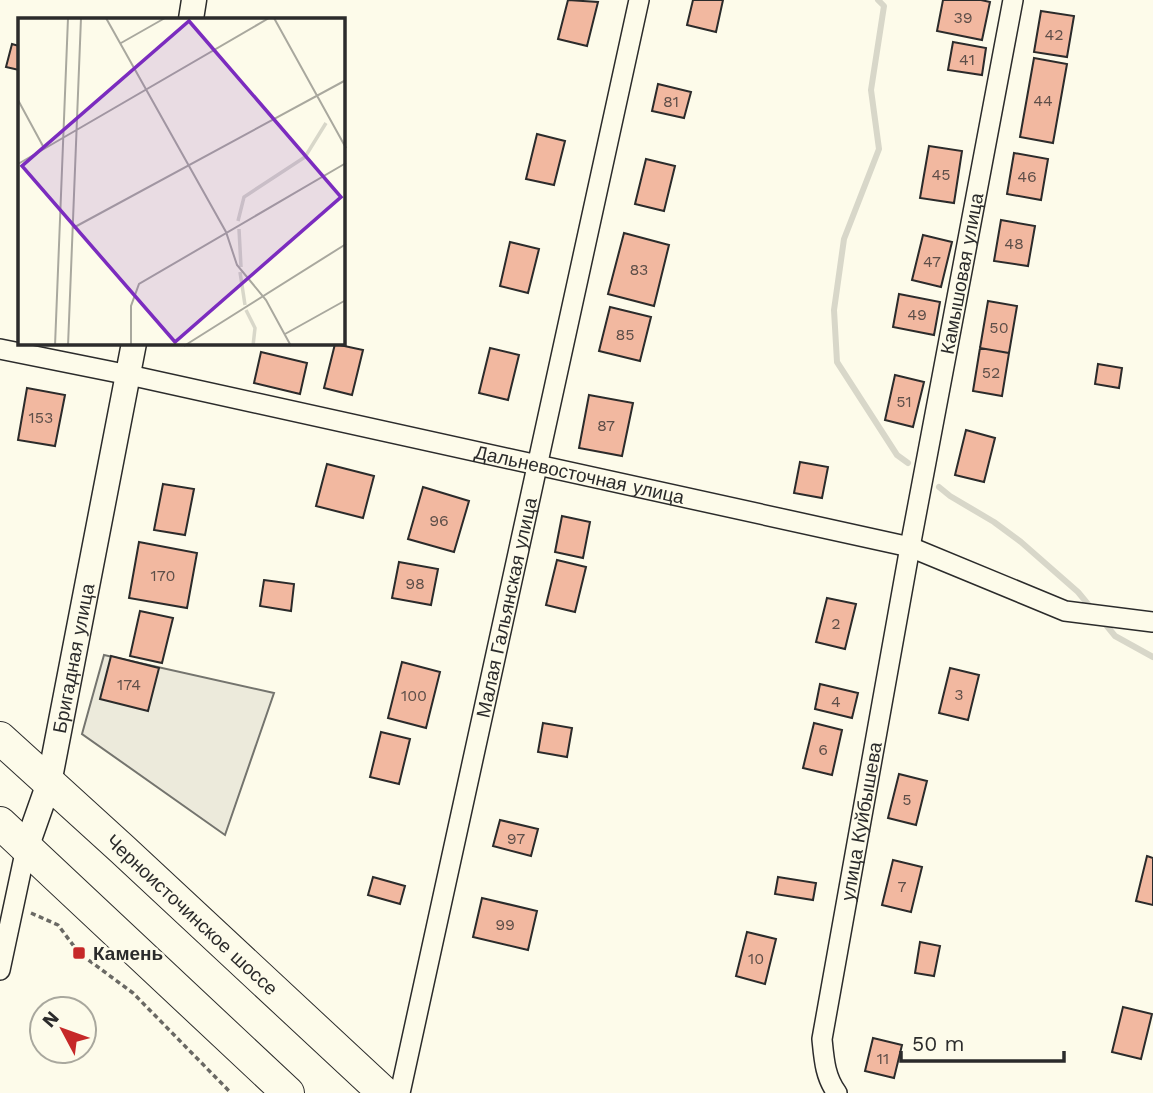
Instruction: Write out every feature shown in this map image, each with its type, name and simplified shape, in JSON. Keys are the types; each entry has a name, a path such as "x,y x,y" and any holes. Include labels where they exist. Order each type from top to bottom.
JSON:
{"main road":[{"name":"Черноисточинское шоссе","path":"0,738 384,1093"},
{"path":"0,823 288,1093"}],"street":[{"path":"191,18 194,0"},
{"name":"Малая Гальянская улица","path":"400,1093 639,0"},
{"name":"Камышовая улица","path":"910,547 1013,0"},
{"name":"Бригадная улица","path":"0,970 2,949 26,848 48,783 134,345"},
{"name":"Дальневосточная улица","path":"0,349 129,374 910,547 1065,611 1153,622"},
{"name":"улица Куйбышева","path":"837,1093 827,1073 822,1039 910,547"}],"path":[{"path":"13,905 58,925 79,953 133,993 231,1093"},
{"path":"58,925 60,917"}],"shaded area":[{"path":"104,655 274,693 225,835 82,734"}],"building":[{"path":"568,0 598,2 587,46 558,39"},
{"path":"693,0 723,0 716,32 687,25"},
{"path":"943,0 990,2 982,40 937,31"},
{"path":"1041,11 1074,16 1067,57 1034,52"},
{"path":"953,42 986,48 982,75 948,70"},
{"path":"12,44 18,46 18,70 6,67"},
{"path":"1034,58 1067,64 1053,143 1020,137"},
{"path":"658,84 691,92 684,118 652,111"},
{"path":"537,134 565,141 554,185 526,179"},
{"path":"929,146 962,151 954,203 920,198"},
{"path":"1014,153 1048,159 1041,200 1007,194"},
{"path":"646,159 675,166 664,211 635,204"},
{"path":"1001,220 1035,226 1028,266 994,261"},
{"path":"624,233 669,245 654,306 608,294"},
{"path":"923,235 952,242 941,287 912,280"},
{"path":"510,242 539,249 528,293 500,286"},
{"path":"899,294 940,302 934,335 893,327"},
{"path":"988,301 1017,306 1009,353 980,348"},
{"path":"610,307 651,317 640,361 599,351"},
{"path":"335,345 363,350 352,395 324,388"},
{"path":"490,348 519,355 508,400 479,393"},
{"path":"980,348 1009,353 1002,396 973,391"},
{"path":"261,352 307,363 300,394 254,383"},
{"path":"1098,364 1122,368 1119,388 1095,384"},
{"path":"895,375 924,382 913,427 885,420"},
{"path":"27,388 65,395 55,446 18,440"},
{"path":"589,395 633,403 622,456 579,448"},
{"path":"966,430 995,438 984,482 955,475"},
{"path":"800,462 828,467 822,498 794,493"},
{"path":"327,464 374,476 363,518 316,506"},
{"path":"163,484 194,489 185,535 154,530"},
{"path":"423,487 469,501 454,552 408,539"},
{"path":"562,516 590,522 583,558 555,552"},
{"path":"139,542 197,553 187,608 129,598"},
{"path":"557,560 586,567 575,612 546,605"},
{"path":"399,562 438,569 431,605 392,598"},
{"path":"264,580 294,584 291,611 260,606"},
{"path":"827,598 856,604 845,649 816,642"},
{"path":"140,611 173,618 162,663 130,656"},
{"path":"111,656 159,668 148,711 100,699"},
{"path":"402,662 440,672 426,728 388,718"},
{"path":"950,668 979,675 968,720 939,713"},
{"path":"820,684 858,693 852,718 815,709"},
{"path":"543,723 572,728 567,757 538,752"},
{"path":"814,723 842,730 832,775 803,768"},
{"path":"381,732 410,739 399,784 370,777"},
{"path":"899,774 927,781 916,825 888,818"},
{"path":"500,820 538,829 531,856 493,846"},
{"path":"1147,856 1153,858 1153,905 1136,901"},
{"path":"893,860 922,867 911,912 882,905"},
{"path":"373,877 405,886 400,904 368,895"},
{"path":"778,877 816,883 813,900 775,894"},
{"path":"482,898 537,911 528,950 473,937"},
{"path":"747,932 776,939 765,984 736,976"},
{"path":"920,942 940,946 934,976 915,973"},
{"path":"1123,1007 1152,1014 1141,1059 1112,1052"},
{"path":"873,1038 902,1045 894,1078 865,1071"}],"waterway":[{"path":"878,0 884,6 871,90 879,149 844,239 834,310 837,362 897,455 908,463"},
{"path":"939,487 1021,542 1078,592 1092,609"},
{"path":"1102,620 1115,636 1153,657"}],"place":[{"name":"Камень","path":"79,953"}]}
